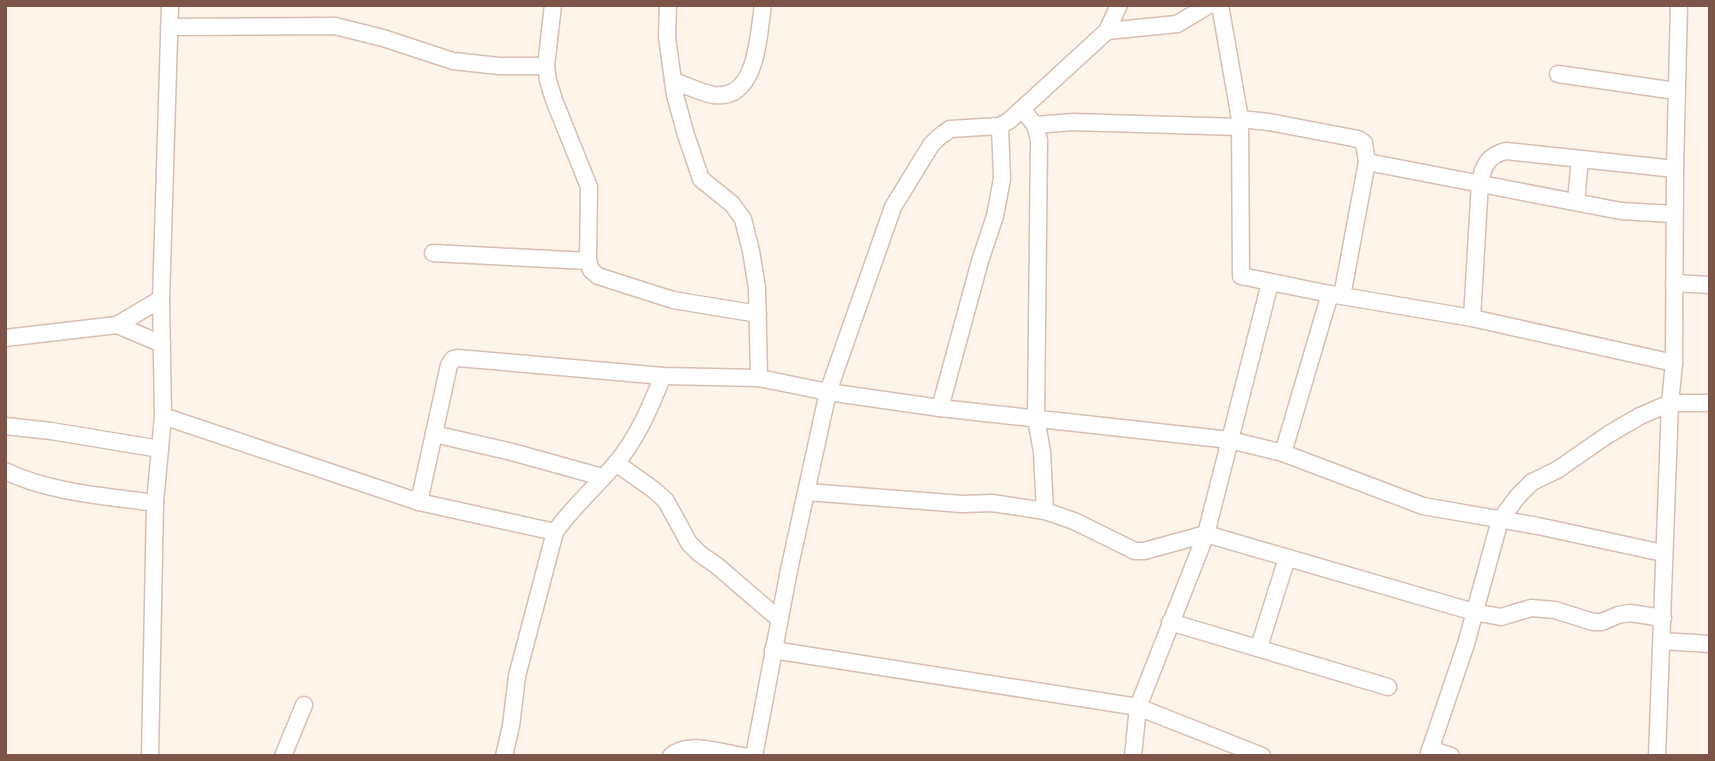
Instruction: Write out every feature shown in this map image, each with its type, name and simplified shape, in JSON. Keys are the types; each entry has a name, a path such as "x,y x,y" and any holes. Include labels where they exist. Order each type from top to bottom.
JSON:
{"street":[{"path":"150,756 155,503 163,416 161,299 170,5"},
{"path":"553,5 546,66 554,100 589,187 588,261 591,270 598,276 673,300 758,314"},
{"path":"668,5 667,37 685,135 701,179 732,204 743,219 751,251 758,314 759,378"},
{"path":"673,81 714,95 730,94 738,89 748,78 754,62 763,5"},
{"path":"754,756 779,619 828,392 893,206 931,145 950,129 1000,126 1107,31 1119,5"},
{"path":"1107,31 1177,24 1209,5"},
{"path":"1220,5 1240,123 1240,274 1244,278 1472,318 1674,363"},
{"path":"1657,756 1663,553 1674,363 1679,5"},
{"path":"169,27 335,26 383,38 453,61 499,66 546,66"},
{"path":"1558,74 1676,91"},
{"path":"1022,109 1038,132 1036,418 1041,438 1045,511"},
{"path":"1035,125 1073,122 1269,122 1358,139 1364,143 1367,162 1336,295 1283,453"},
{"path":"940,408 995,216 1002,179 1000,126"},
{"path":"1472,318 1480,182 1482,170 1489,158 1506,151 1675,169"},
{"path":"1576,201 1580,159"},
{"path":"1367,162 1621,211 1674,214"},
{"path":"433,253 588,261"},
{"path":"1133,756 1138,707 1206,534 1270,283"},
{"path":"1674,283 1710,285"},
{"path":"5,338 117,325 161,299"},
{"path":"117,325 162,344"},
{"path":"419,502 449,365 453,359 663,376 759,378 828,392 940,408 1230,440 1283,453 1423,506 1663,553"},
{"path":"504,756 517,676 555,532 569,512 616,463 638,433 663,376"},
{"path":"1451,756 1429,753 1466,644 1500,520 1532,482 1557,470 1624,424 1670,403 1710,403"},
{"path":"163,416 419,502 555,532"},
{"path":"5,426 160,449"},
{"path":"434,434 602,477"},
{"path":"616,463 666,501 689,542 700,554 779,619"},
{"path":"5,471 27,481 155,503"},
{"path":"807,492 962,504 992,503 1045,511 1074,521 1135,551 1206,534 1474,612 1501,617 1531,608 1555,610 1593,622 1602,622 1630,613 1663,618"},
{"path":"1259,648 1287,558"},
{"path":"1170,622 1388,687"},
{"path":"1662,641 1710,644"},
{"path":"773,650 1138,707 1262,756"},
{"path":"283,756 304,705"},
{"path":"671,756 677,750 688,748 743,756"}]}
